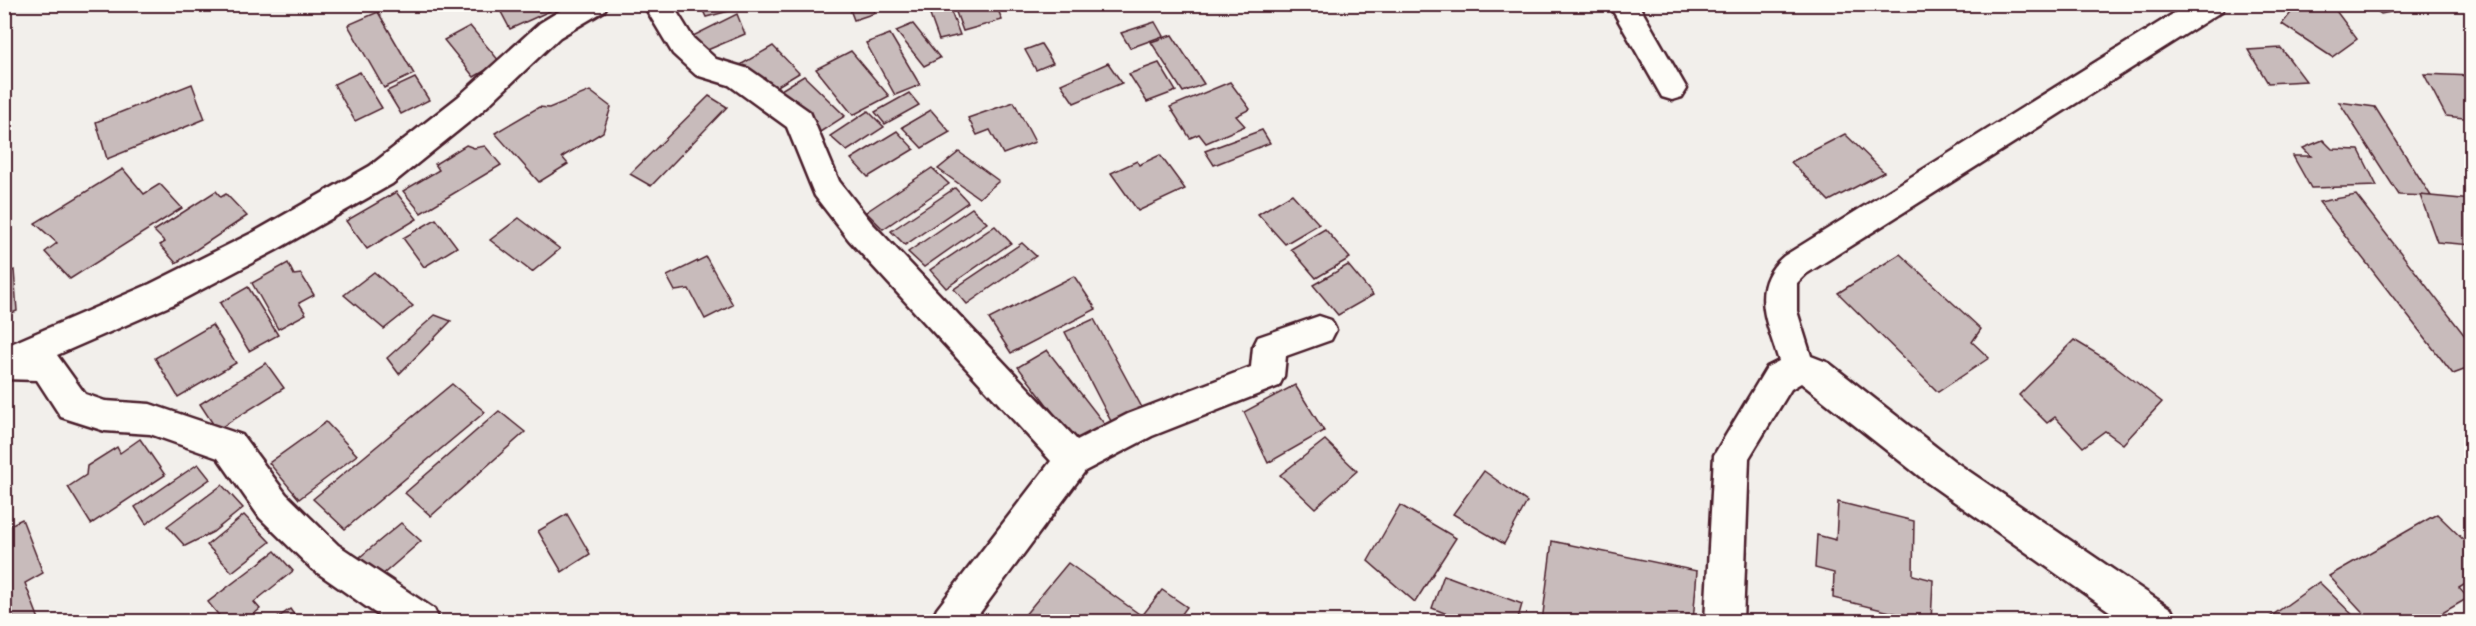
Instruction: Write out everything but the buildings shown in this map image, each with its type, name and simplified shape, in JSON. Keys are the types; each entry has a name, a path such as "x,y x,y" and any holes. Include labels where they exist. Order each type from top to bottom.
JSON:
{"street":[{"path":"4,364 162,294 265,242 381,175 469,105 550,30 594,4"},
{"path":"657,4 683,46 706,67 739,77 799,120 826,188 860,231 1073,460"},
{"path":"1623,4 1672,89"},
{"path":"1798,367 1781,308 1779,289 1783,276 1795,265 2212,4"},
{"path":"950,621 1073,460 1140,425 1267,376 1270,347 1319,330"},
{"path":"4,364 46,366 74,406 105,416 150,419 230,446 273,506 325,557 422,621"},
{"path":"1724,621 1732,455 1779,378 1798,367 1817,373 1941,472 2158,621"}]}
